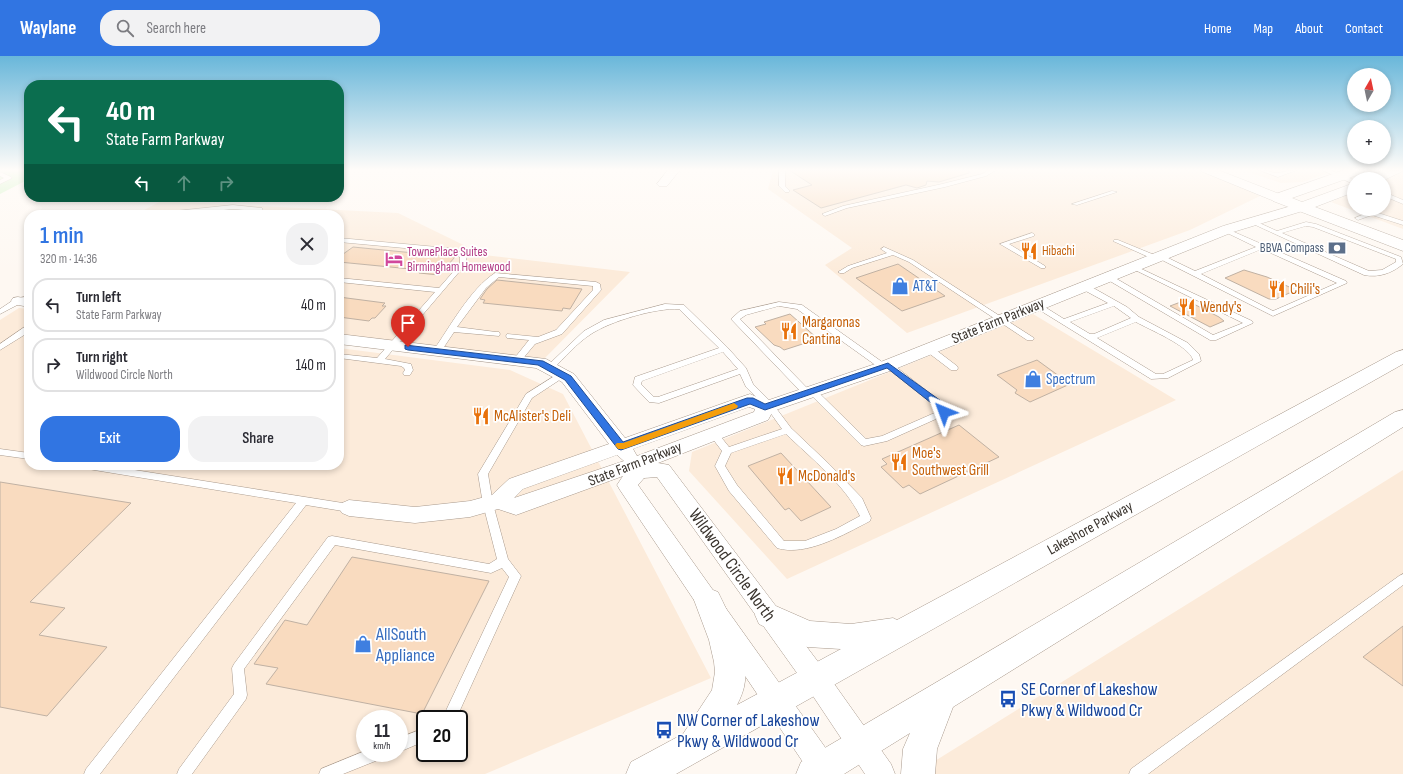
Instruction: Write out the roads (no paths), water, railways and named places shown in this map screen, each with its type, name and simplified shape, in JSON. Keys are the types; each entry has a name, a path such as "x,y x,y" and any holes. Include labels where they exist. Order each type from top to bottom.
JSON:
{"main road":[{"path":"1308,204 1347,210"},
{"path":"1308,204 1401,252"},
{"path":"1371,216 1403,235"},
{"name":"Lakeshore Parkway","path":"643,774 1403,356"},
{"path":"821,772 861,745 941,696 1403,417"},
{"path":"693,746 720,706 730,682 728,655 708,600"},
{"path":"769,615 807,634 851,637 906,630"},
{"path":"918,774 920,749 941,696"}],"street":[{"name":"State Farm Parkway","path":"1226,230 1270,204"},
{"name":"State Farm Parkway","path":"631,461 750,400 768,406 886,366 1226,230 1308,204"},
{"path":"344,340 540,363 568,378 631,461 627,485 778,701 821,772"},
{"name":"State Farm Parkway","path":"494,502 516,507 631,461 714,434 762,416 768,406"},
{"name":"Wildwood Circle North","path":"631,461 662,470 816,679 881,774"},
{"path":"349,508 415,515 470,509 494,502"}],"lane":[{"path":"825,214 865,204"},
{"path":"214,210 233,207 260,210"},
{"path":"1377,216 1403,223"},
{"path":"1253,222 1276,233 1367,273 1375,275 1384,272 1400,262 1401,252 1314,225 1306,224 1276,233"},
{"path":"1116,241 1195,274 1273,314 1343,283 1226,230"},
{"path":"1032,235 1003,244 1043,268"},
{"path":"344,241 459,253 464,256 463,264 380,361"},
{"path":"1195,274 1262,247"},
{"path":"884,249 910,261 1030,338"},
{"path":"842,272 893,253"},
{"path":"1107,277 1213,338 1249,323 1133,267"},
{"path":"437,351 478,292 490,278 498,274 596,284 598,290 559,332 537,339 528,345 517,360"},
{"path":"344,280 441,290"},
{"path":"1037,306 1154,377 1165,376 1197,361 1196,356 1185,345 1136,319 1085,286"},
{"path":"0,312 24,300"},
{"path":"779,304 799,307 886,366 938,404 944,412 884,439 864,443 810,392 736,319 743,313 779,304"},
{"path":"1063,322 1114,304"},
{"path":"453,710 515,576 503,561 494,502 483,474 529,396 555,371 587,334 607,322 666,306 681,307 687,311 743,370 749,385 788,430 826,466 858,501 866,518 840,532 805,546 781,545 733,488 720,466 727,451 788,430"},
{"path":"1088,336 1095,336 1136,319"},
{"path":"453,329 496,334"},
{"path":"0,348 24,331"},
{"path":"510,336 537,339"},
{"path":"724,349 638,379 637,385 652,400 659,400 743,370"},
{"path":"929,349 954,368"},
{"path":"344,357 408,366 409,370 407,373"},
{"path":"714,434 727,451"},
{"path":"0,452 24,455"},
{"path":"113,470 349,508"},
{"path":"91,774 303,501"},
{"path":"184,774 241,695 238,668 332,540 491,569 503,561"},
{"path":"1136,774 1403,579"},
{"path":"326,774 356,762"}],"place":[{"name":"BBVA Compass","path":"1337,248"},
{"name":"Hibachi","path":"1029,251"},
{"name":"TownePlace Suites Birmingham Homewood","path":"394,259"},
{"name":"AT&T","path":"900,286"},
{"name":"Chili's","path":"1277,289"},
{"name":"Wendy's","path":"1187,307"},
{"name":"Margaronas Cantina","path":"789,331"},
{"name":"Spectrum","path":"1033,379"},
{"name":"McAlister's Deli","path":"481,416"},
{"name":"Moe's Southwest Grill","path":"899,462"},
{"name":"McDonald's","path":"785,476"},
{"name":"AllSouth Appliance","path":"363,644"},
{"name":"SE Corner of Lakeshow Pkwy & Wildwood Cr","path":"1008,699"},
{"name":"NW Corner of Lakeshow Pkwy & Wildwood Cr","path":"664,730"}]}
